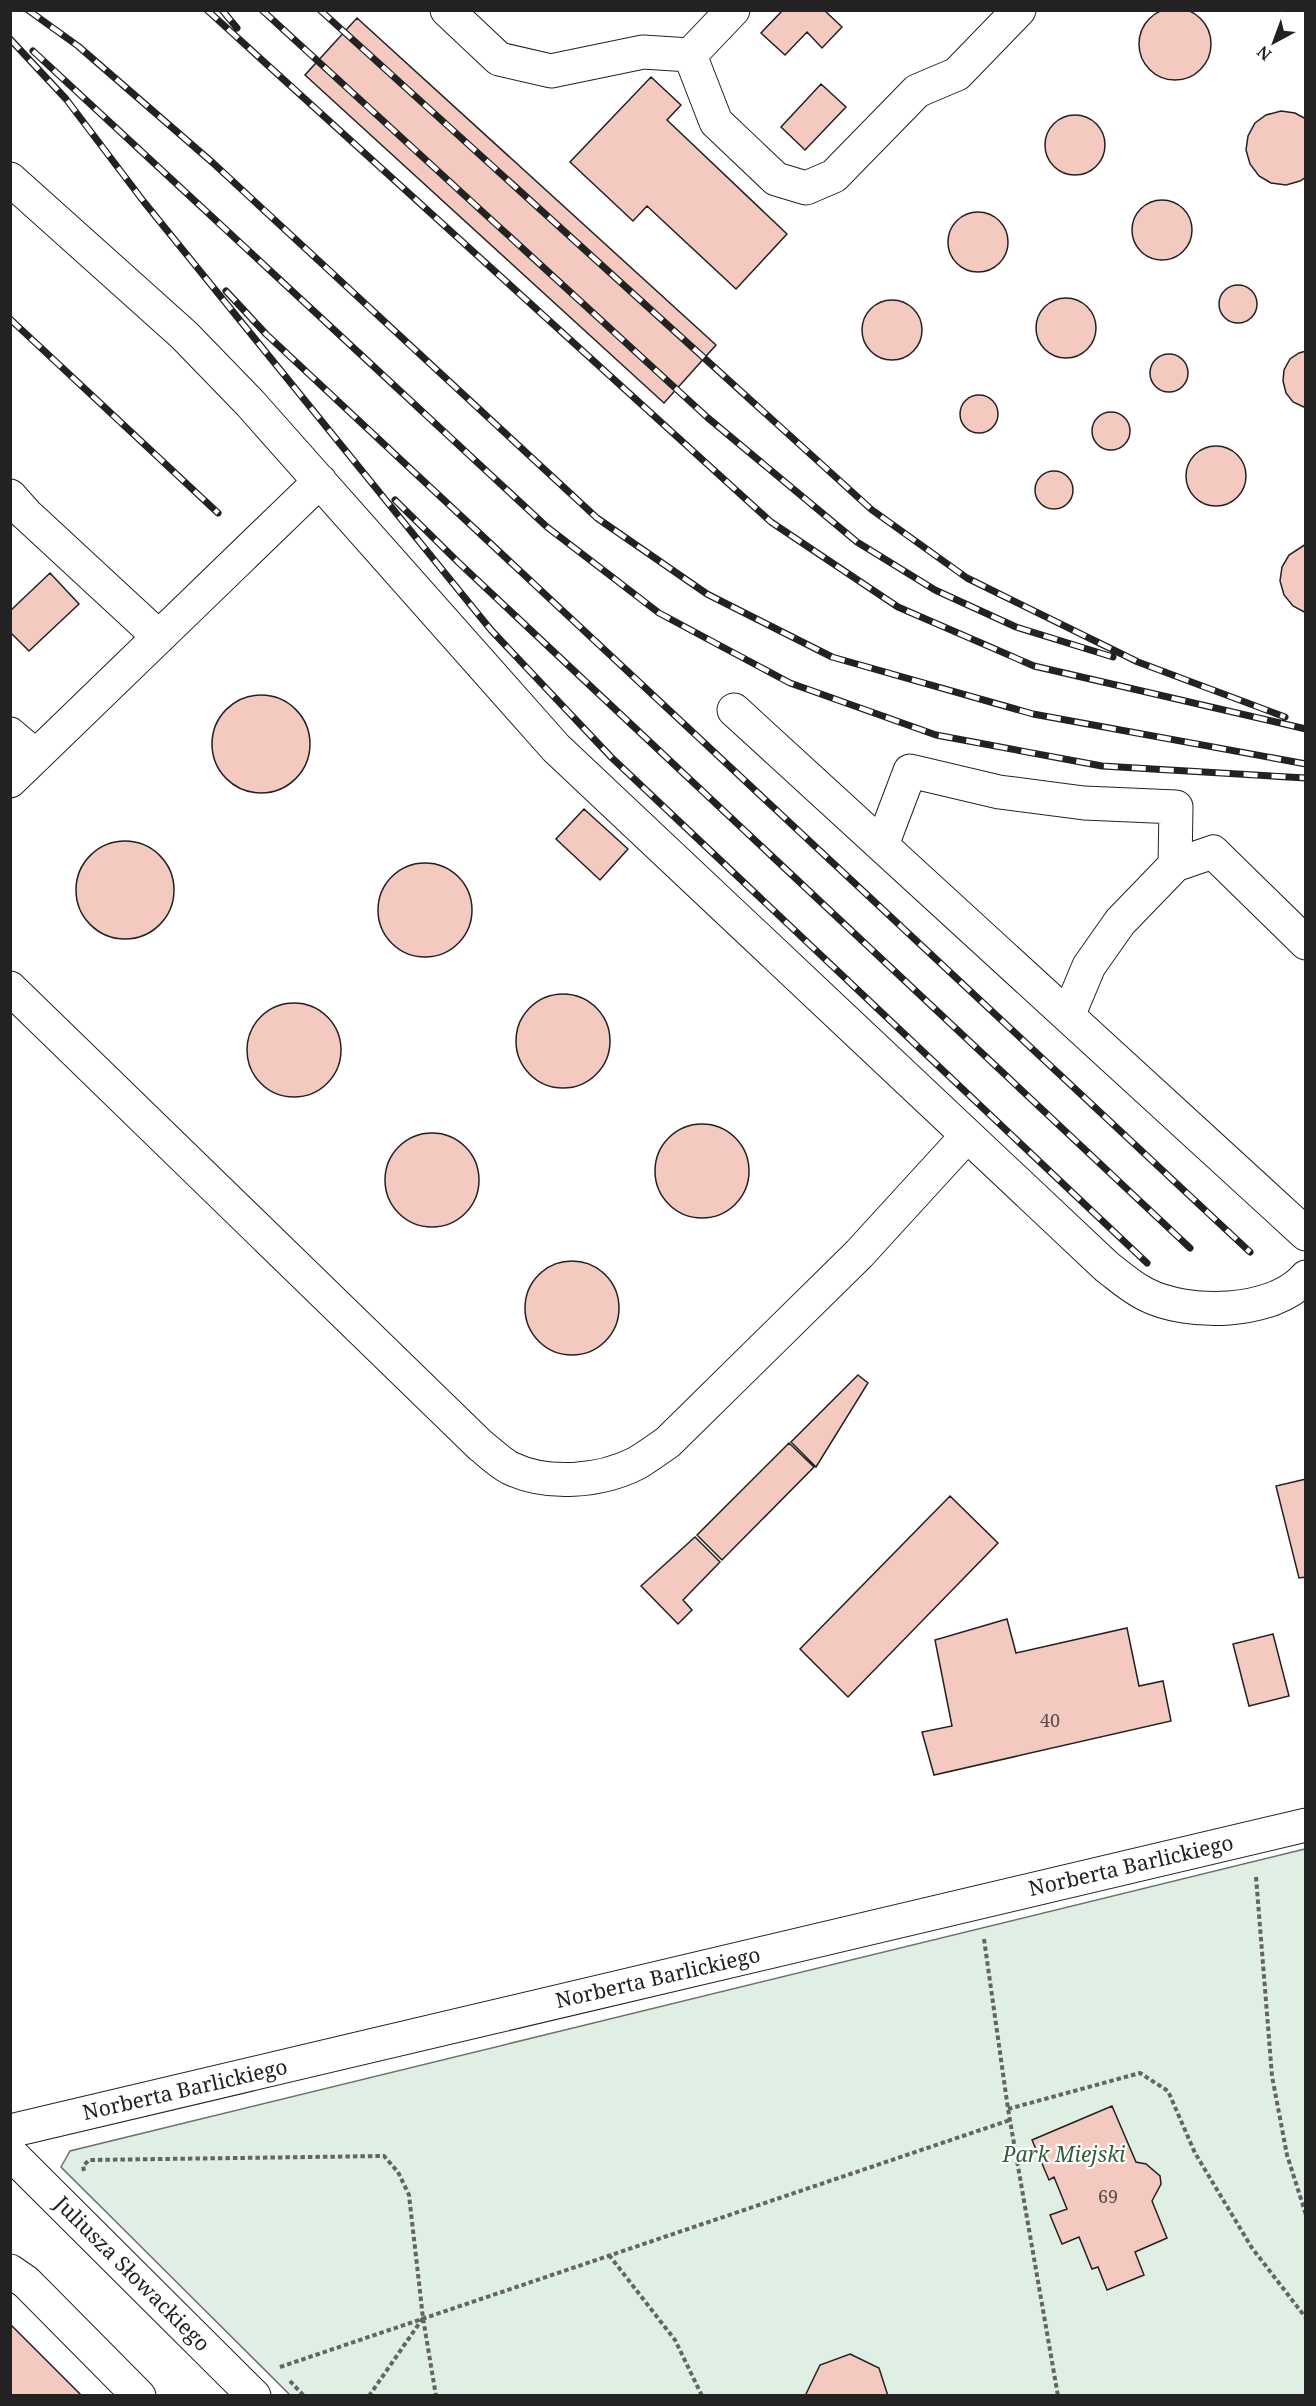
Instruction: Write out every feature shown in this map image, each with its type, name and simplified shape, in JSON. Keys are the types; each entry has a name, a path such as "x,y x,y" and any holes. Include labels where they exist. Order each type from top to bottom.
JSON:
{"street":[{"path":"447,10 499,59 551,71 643,52 690,55 733,10"},
{"path":"690,55 716,122 776,179 806,188 834,176 917,91 957,74 1019,10"},
{"path":"10,179 184,335 250,403 556,748 1107,1268 1145,1294 1178,1305 1210,1309 1240,1307 1276,1298 1301,1282 1305,1276"},
{"path":"10,781 320,482"},
{"path":"10,496 26,514 159,637"},
{"path":"734,710 1305,1234"},
{"path":"10,734 36,756"},
{"path":"882,845 910,771 1010,793 1084,803 1176,807 1175,865"},
{"path":"1068,1016 1089,966 1120,922 1175,865 1213,852 1305,943"},
{"path":"10,988 480,1445 509,1467 537,1477 569,1480 604,1475 636,1463 668,1442 859,1254 966,1137"},
{"name":"Norberta Barlickiego","path":"10,2131 1305,1825"},
{"name":"Juliusza Słowackiego","path":"10,2152 254,2396"},
{"path":"10,2271 26,2282 140,2396"}],"path":[{"path":"1253,1837 1272,2076 1287,2155 1305,2215"},
{"path":"978,1902 1008,2109 1058,2396"},
{"path":"1008,2109 1140,2073 1168,2091 1195,2154 1252,2247 1305,2318"},
{"path":"277,2368 1010,2120"},
{"path":"89,2160 384,2156 398,2172 410,2195 423,2318 436,2396"},
{"path":"609,2255 675,2340 702,2396"},
{"path":"369,2396 423,2318"}],"green space":[{"name":"Park Miejski","path":"1305,1849 1305,2395 290,2395 61,2167 70,2151"}],"building":[{"path":"1168,8 1182,8 1201,18 1211,37 1211,51 1201,70 1182,80 1168,80 1149,70 1139,51 1139,37 1149,18"},
{"path":"783,10 824,10 842,27 822,48 807,32 785,55 761,33"},
{"path":"357,18 716,345 664,403 305,75"},
{"path":"651,77 681,105 667,120 787,234 736,289 647,206 633,221 570,162"},
{"path":"821,84 846,107 805,150 781,127"},
{"path":"1281,111 1295,113 1306,119 1306,177 1286,185 1271,183 1259,176 1250,164 1246,150 1248,136 1255,123 1266,115"},
{"path":"1075,115 1096,124 1105,145 1096,166 1075,175 1054,166 1045,145 1054,124"},
{"path":"1162,200 1183,209 1192,230 1183,251 1162,260 1141,251 1132,230 1141,209"},
{"path":"978,212 999,221 1008,242 999,263 978,272 957,263 948,242 957,221"},
{"path":"1238,285 1252,290 1257,304 1252,318 1238,323 1224,318 1219,304 1224,290"},
{"path":"1066,298 1087,307 1096,328 1087,349 1066,358 1045,349 1036,328 1045,307"},
{"path":"892,300 913,309 922,330 913,351 892,360 871,351 862,330 871,309"},
{"path":"1306,351 1306,408 1293,402 1286,393 1283,381 1284,370 1290,359"},
{"path":"1169,354 1176,355 1182,360 1187,366 1187,380 1182,386 1176,391 1169,392 1162,391 1156,386 1151,380 1150,373 1151,366 1156,360 1162,355"},
{"path":"979,395 993,400 998,414 993,428 979,433 965,428 960,414 965,400"},
{"path":"1111,412 1118,413 1124,418 1129,424 1129,438 1124,444 1118,449 1111,450 1104,449 1098,444 1093,438 1092,431 1093,424 1098,418 1104,413"},
{"path":"1216,446 1237,455 1246,476 1237,497 1216,506 1195,497 1186,476 1195,455"},
{"path":"1054,471 1068,476 1073,490 1068,504 1054,509 1040,504 1035,490 1040,476"},
{"path":"1306,544 1306,613 1293,606 1284,595 1280,581 1282,567 1289,555"},
{"path":"50,573 79,604 29,651 10,632 10,611"},
{"path":"261,695 280,699 296,709 306,725 310,744 306,763 296,779 280,789 261,793 242,789 226,779 216,763 212,744 216,725 226,709 242,699"},
{"path":"584,809 628,849 600,880 556,839"},
{"path":"125,841 144,845 160,855 170,871 174,890 170,909 160,925 144,935 125,939 106,935 90,925 80,909 76,890 80,871 90,855 106,845"},
{"path":"425,863 443,866 458,877 469,892 472,910 469,928 458,943 443,954 425,957 407,954 392,943 381,928 378,910 381,892 392,877 407,866"},
{"path":"563,994 581,997 596,1008 607,1023 610,1041 607,1059 596,1074 581,1085 563,1088 545,1085 530,1074 519,1059 516,1041 519,1023 530,1008 545,997"},
{"path":"294,1003 312,1006 327,1017 338,1032 341,1050 338,1068 327,1083 312,1094 294,1097 276,1094 261,1083 250,1068 247,1050 250,1032 261,1017 276,1006"},
{"path":"702,1124 720,1127 735,1138 746,1153 749,1171 746,1189 735,1204 720,1215 702,1218 684,1215 669,1204 658,1189 655,1171 658,1153 669,1138 684,1127"},
{"path":"432,1133 450,1136 465,1147 476,1162 479,1180 476,1198 465,1213 450,1224 432,1227 414,1224 399,1213 388,1198 385,1180 388,1162 399,1147 414,1136"},
{"path":"572,1261 590,1264 605,1275 616,1290 619,1308 616,1326 605,1341 590,1352 572,1355 554,1352 539,1341 528,1326 525,1308 528,1290 539,1275 554,1264"},
{"path":"858,1375 868,1383 816,1467 791,1442"},
{"path":"789,1443 814,1467 722,1560 697,1535"},
{"path":"1306,1479 1306,1577 1299,1578 1276,1486"},
{"path":"950,1496 998,1543 848,1697 800,1649"},
{"path":"695,1537 720,1562 683,1600 692,1610 678,1624 641,1586"},
{"path":"1007,1619 1016,1653 1127,1628 1139,1686 1163,1681 1171,1721 934,1775 922,1732 952,1726 935,1640"},
{"path":"1273,1634 1289,1696 1249,1706 1233,1644"},
{"path":"1112,2106 1136,2162 1146,2164 1160,2176 1161,2184 1152,2201 1167,2238 1135,2252 1144,2275 1107,2290 1098,2267 1092,2269 1079,2237 1062,2244 1050,2215 1067,2209 1054,2177 1049,2180 1032,2140"},
{"path":"10,2324 82,2396 10,2396"},
{"path":"850,2354 879,2368 888,2396 805,2396 820,2365"}],"railway":[{"path":"28,10 78,46 213,163 597,518 707,594 832,657 1033,714 1306,764"},
{"path":"207,10 771,522 898,607 1034,666 1306,729"},
{"path":"222,10 237,28"},
{"path":"262,10 708,418 857,542 935,590 1016,627 1113,657"},
{"path":"320,10 872,510 967,578 1138,662 1285,717"},
{"path":"10,39 66,99 144,202 491,630 611,757 1147,1263"},
{"path":"33,51 547,527 659,613 790,683 936,735 1102,766 1306,778"},
{"path":"226,291 266,334 1250,1252"},
{"path":"10,319 218,513"},
{"path":"395,500 458,562 1190,1248"}]}
